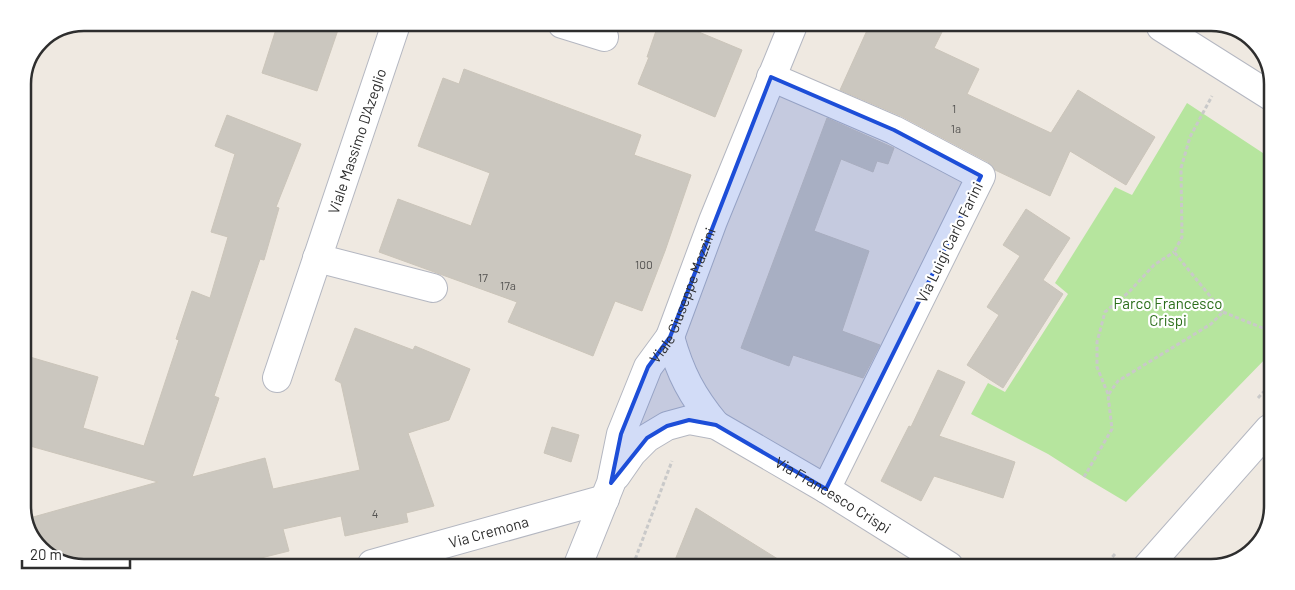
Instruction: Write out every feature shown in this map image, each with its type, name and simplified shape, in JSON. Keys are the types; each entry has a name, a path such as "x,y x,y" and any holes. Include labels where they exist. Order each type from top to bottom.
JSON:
{"street":[{"name":"Viale Massimo D'Azeglio","path":"277,378 394,31"},
{"path":"585,31 604,37"},
{"name":"Viale Giuseppe Mazzini","path":"580,559 608,491 621,434 648,367 670,337 713,221 791,31"},
{"path":"1167,31 1264,92"},
{"name":"Via Luigi Carlo Farini","path":"771,77 894,130 981,176 826,489"},
{"path":"317,258 432,288"},
{"name":"Via Francesco Crispi","path":"670,337 678,365 690,389 716,425"},
{"name":"Via Francesco Crispi","path":"608,491 632,453 647,438 667,426 689,420 716,425 826,489 938,559"},
{"path":"1154,559 1264,435"},
{"name":"Via Cremona","path":"388,559 608,491"}],"path":[{"path":"1084,477 1112,430 1108,395 1097,367 1097,342 1105,312 1129,292 1154,265 1174,252 1182,237 1181,168 1190,137 1227,68"},
{"path":"1174,252 1223,312 1264,329"},
{"path":"1108,395 1118,381 1212,324 1223,312"},
{"path":"635,559 675,453"}],"highlighted area":[{"path":"771,77 894,130 981,176 826,489 716,425 689,420 667,426 647,438 611,483 621,434 648,367 670,337"}],"green space":[{"name":"Parco Francesco Crispi","path":"1187,103 1264,154 1264,360 1126,502 1048,454 971,414 988,383 1005,392 1068,294 1055,283 1115,187 1132,195"}],"building":[{"path":"275,31 338,31 317,91 262,73"},
{"path":"656,31 696,31 742,50 715,117 638,84 649,57 647,57"},
{"path":"867,31 942,31 934,48 979,69 967,94 1051,133 1078,90 1155,137 1126,185 1070,151 1050,196 995,170 988,162 901,116 840,90"},
{"path":"464,69 641,135 634,155 691,175 642,311 615,301 593,356 508,322 517,302 379,252 398,199 471,226 490,173 418,146 443,78 459,84"},
{"path":"227,115 301,144 276,207 279,208 264,260 260,259 214,396 219,398 192,477 265,458 273,489 360,470 341,383 335,380 355,328 413,350 415,346 470,369 449,420 408,433 434,506 406,513 408,522 345,536 341,516 283,529 289,551 257,559 84,559 64,555 44,541 32,517 158,482 31,446 31,357 98,377 83,428 144,446 179,340 176,339 192,291 210,298 228,237 211,232 235,154 215,146"},
{"path":"827,118 894,148 888,164 877,161 873,172 841,159 814,231 869,251 842,331 880,345 863,378 793,355 789,366 741,348"},
{"path":"1026,209 1070,238 1043,280 1063,294 1003,388 967,365 999,315 987,307 1020,256 1003,245"},
{"path":"938,370 965,382 939,436 1015,462 1003,498 934,476 921,501 881,481 909,426 911,427"},
{"path":"552,427 579,435 571,462 544,453"},
{"path":"696,508 778,559 675,559"}]}
